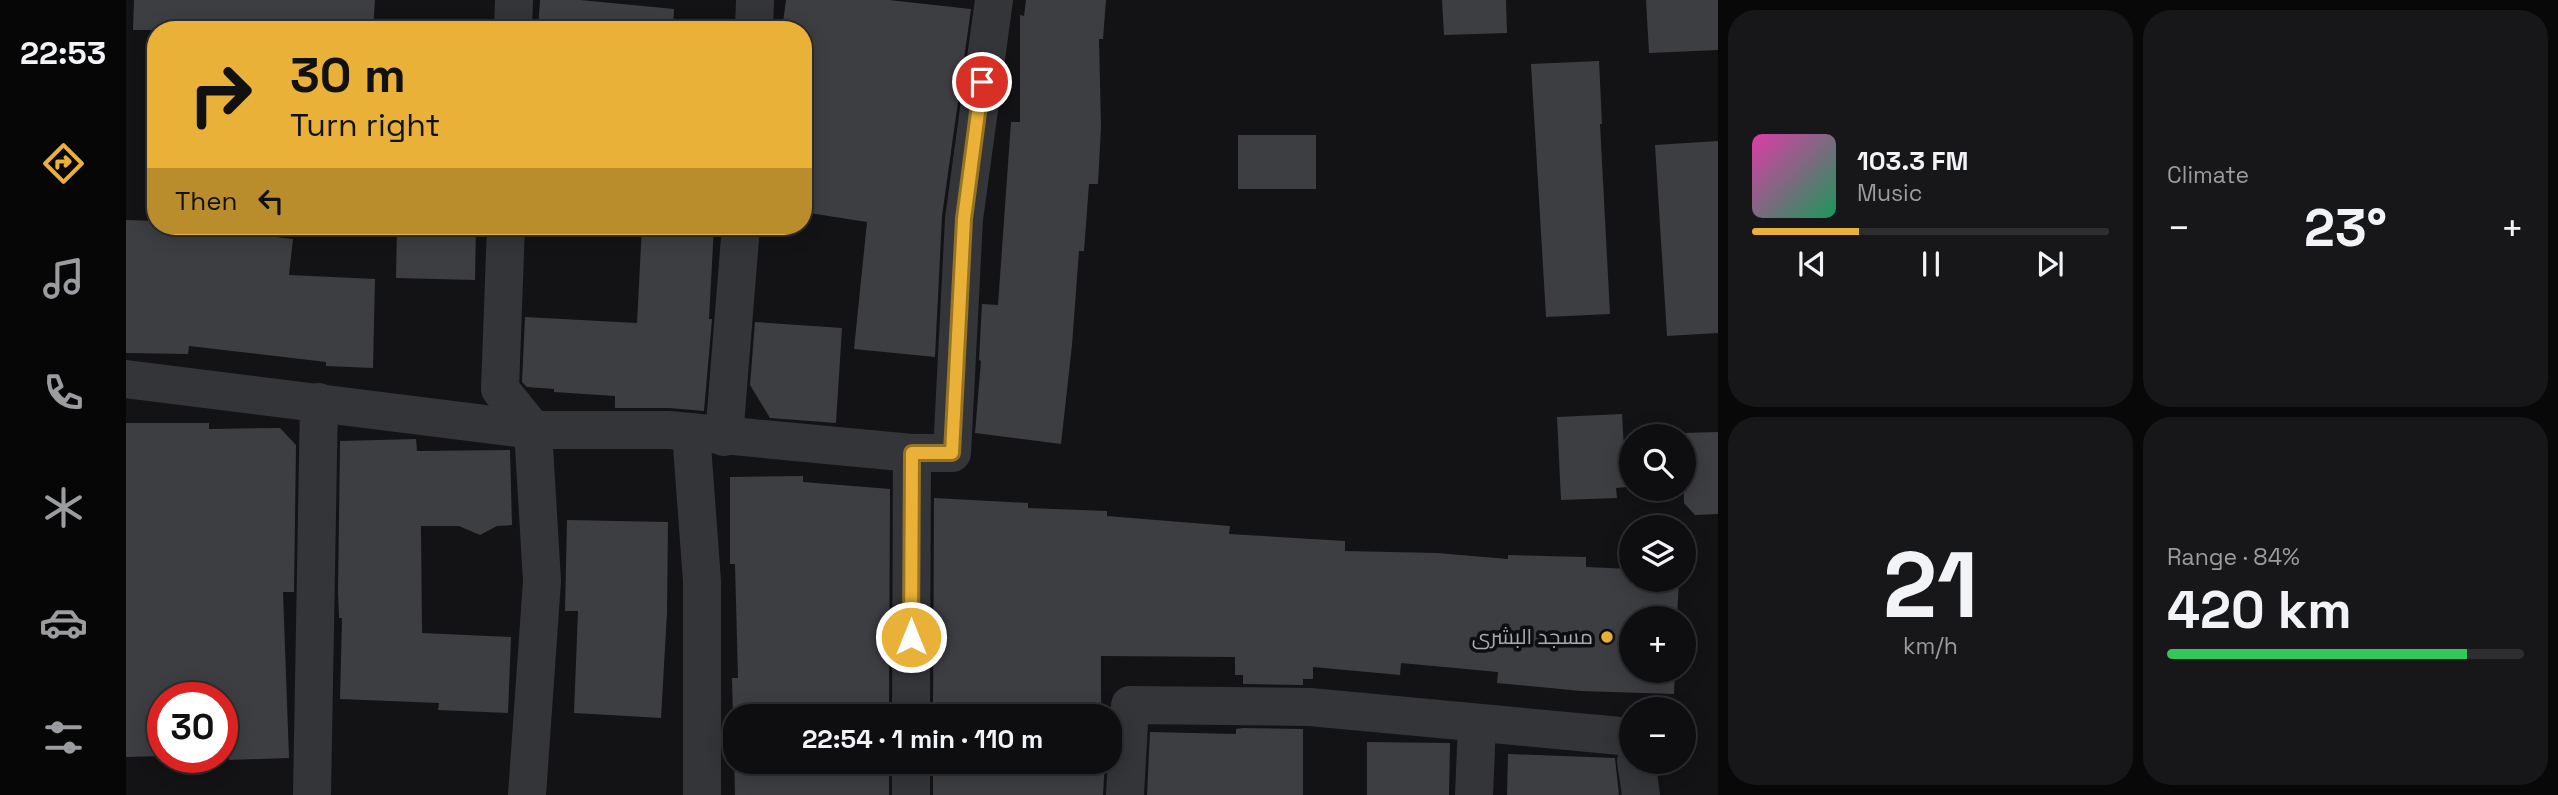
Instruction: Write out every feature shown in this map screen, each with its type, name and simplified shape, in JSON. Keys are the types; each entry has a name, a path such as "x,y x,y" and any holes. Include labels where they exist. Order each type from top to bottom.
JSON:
{"street":[{"path":"513,21 514,0"},
{"path":"754,21 755,0"},
{"path":"126,379 533,429 707,434 912,453 952,453 964,219 994,0"},
{"path":"506,235 500,389 533,429 542,581 527,795"},
{"path":"702,795 702,581 707,434 740,235"},
{"path":"312,795 319,402"},
{"path":"911,704 912,453"},
{"path":"1125,795 1130,705 1310,706 1619,736"},
{"path":"1474,795 1477,724"},
{"path":"911,774 911,795"},
{"path":"1638,774 1641,795"}],"building":[{"path":"134,0 375,0 374,21 147,21 147,30 133,30"},
{"path":"540,0 580,0 674,9 673,21 539,21"},
{"path":"786,0 889,0 971,9 942,216 935,357 854,349 867,222 812,213 812,21 783,21"},
{"path":"1026,0 1106,0 1103,39 1099,39 1101,127 1098,184 1089,184 1084,251 1079,251 1061,444 975,433 982,304 998,305 1011,122 1020,122 1020,15 1024,16"},
{"path":"1442,0 1506,0 1507,33 1444,35"},
{"path":"1646,0 1718,0 1718,50 1649,53"},
{"path":"1599,61 1610,314 1546,317 1531,64"},
{"path":"1238,135 1316,135 1316,189 1238,189"},
{"path":"1718,141 1718,333 1667,336 1655,145"},
{"path":"126,220 147,221 147,235 258,235 293,239 289,275 375,279 373,368 326,366 326,362 189,346 188,354 126,353"},
{"path":"397,235 476,235 475,280 396,278"},
{"path":"642,235 714,235 709,319 712,319 704,411 615,408 615,396 554,392 554,389 527,387 522,382 525,317 637,323"},
{"path":"755,322 842,328 836,423 770,418 750,385"},
{"path":"1622,414 1623,424 1619,424 1617,498 1561,500 1557,417"},
{"path":"126,423 209,423 209,429 280,428 296,445 294,592 283,592 289,758 238,760 238,682 147,682 147,756 126,757"},
{"path":"1718,432 1718,514 1695,515 1684,503 1696,501 1696,433"},
{"path":"416,439 417,451 510,450 512,525 497,526 480,535 459,526 421,526 422,633 511,637 508,713 438,710 439,703 340,699 340,441"},
{"path":"803,476 803,482 890,489 889,704 733,704 732,678 738,678 735,564 730,564 730,477"},
{"path":"934,498 1028,503 1028,508 1107,511 1107,516 1230,526 1229,534 1345,541 1345,551 1437,553 1508,559 1508,555 1586,557 1586,567 1619,568 1619,592 1678,592 1678,606 1619,606 1619,683 1674,683 1674,694 1581,691 1497,683 1498,672 1401,663 1400,675 1313,667 1313,679 1303,679 1303,685 1243,684 1243,675 1235,675 1235,657 1101,656 1101,704 933,704"},
{"path":"567,520 668,522 667,613 661,718 574,713 578,611 565,611"},
{"path":"1236,729 1303,729 1303,795 1147,795 1150,732 1236,734"},
{"path":"1367,742 1450,743 1449,795 1367,795"},
{"path":"1508,754 1615,758 1619,795 1507,795"},
{"path":"734,774 889,774 889,795 735,795"},
{"path":"933,774 1104,774 1103,795 933,795"}],"place":[{"name":"مسجد البشرى","path":"1607,637"}],"route":[{"path":"911,637 912,453 952,453 964,219 982,82"}]}
